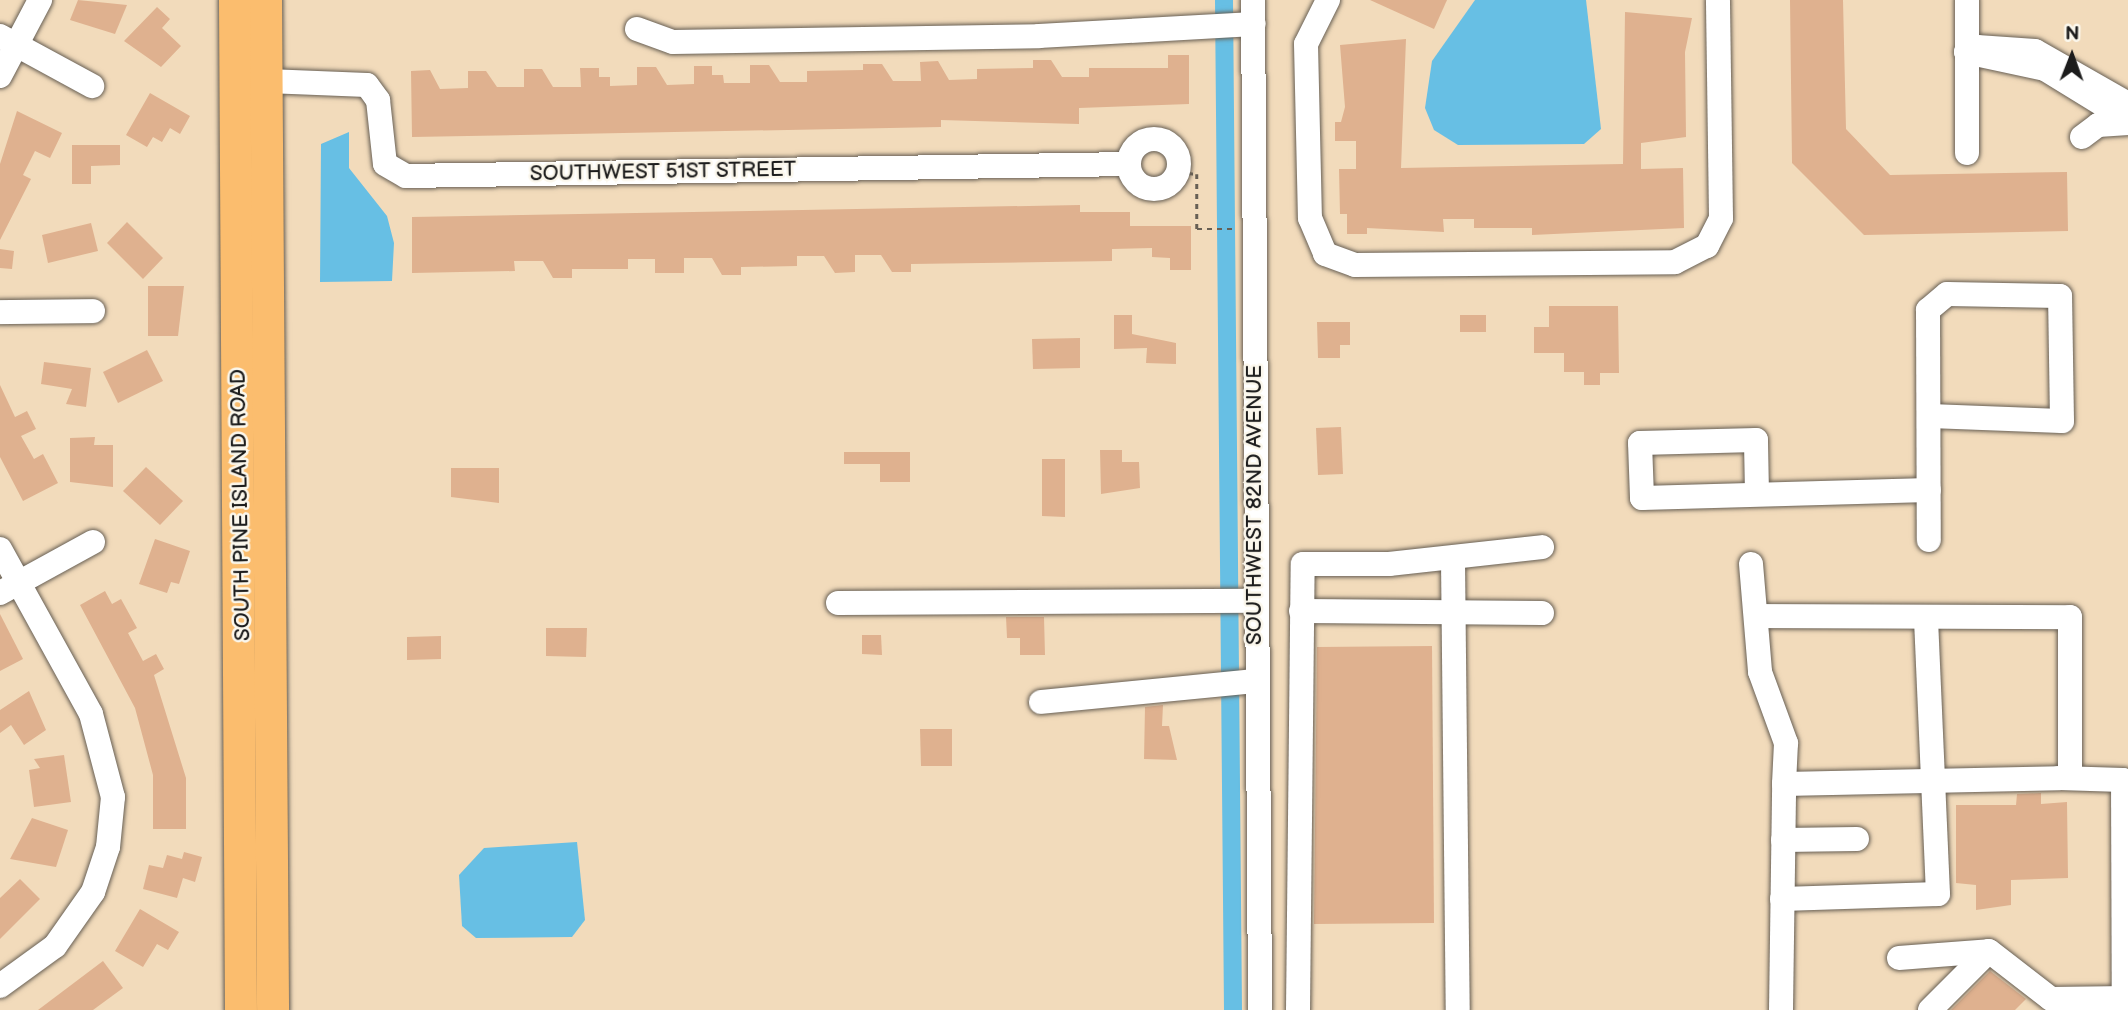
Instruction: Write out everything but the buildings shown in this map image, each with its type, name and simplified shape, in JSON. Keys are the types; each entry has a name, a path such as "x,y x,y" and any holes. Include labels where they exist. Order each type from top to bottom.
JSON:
{"main road":[{"name":"SOUTH PINE ISLAND ROAD","path":"235,0 241,1010"},
{"name":"SOUTH PINE ISLAND ROAD","path":"266,0 272,1010"}],"street":[{"path":"0,75 8,40 40,0"},
{"path":"1328,0 1306,44 1310,218 1325,254 1355,265 1675,262 1707,246 1721,218 1718,0"},
{"path":"1967,0 1967,153"},
{"path":"637,29 673,42 1039,36 1208,26 1247,16"},
{"name":"SOUTHWEST 82ND AVENUE","path":"1247,16 1255,601 1248,681 1260,1010"},
{"path":"8,40 92,86"},
{"path":"1966,52 1977,47 2035,51 2128,104"},
{"path":"1966,52 2045,69 2128,122"},
{"name":"SOUTHWEST 51ST STREET","path":"267,81 367,85 378,100 385,164 406,176 1129,164"},
{"path":"2082,137 2098,125 2128,122"},
{"path":"1929,416 2062,421 2060,296 1947,294 1928,310 1929,540"},
{"path":"0,312 93,311"},
{"path":"1757,494 1755,440 1640,443 1642,498 1929,490"},
{"path":"9,587 93,542"},
{"path":"1298,1010 1303,564 1453,559 1542,547"},
{"path":"0,548 9,587 91,714 110,773 112,821 101,872 68,931 0,986"},
{"path":"1453,559 1458,1010"},
{"path":"1751,564 1760,672 1786,743 1781,1010"},
{"path":"838,603 1255,601"},
{"path":"1301,611 1542,613"},
{"path":"1757,616 1926,620 2070,617 2070,778"},
{"path":"1782,899 1938,894 1926,620"},
{"path":"1041,702 1209,682 1248,681"},
{"path":"1784,784 2123,779 2126,1002 2056,1004 1989,951 1899,958"},
{"path":"1783,840 1857,839"},
{"path":"1930,1010 1989,951"}],"path":[{"path":"1188,173 1197,174 1197,229 1230,229"}],"water":[{"path":"1475,0 1586,0 1601,129 1584,144 1458,145 1434,130 1425,108 1432,61"},
{"path":"349,132 349,168 387,216 394,243 392,281 320,282 321,144"},
{"path":"577,842 585,920 572,937 476,938 462,926 459,875 484,848"}],"waterway":[{"path":"1224,0 1233,1010"}]}
